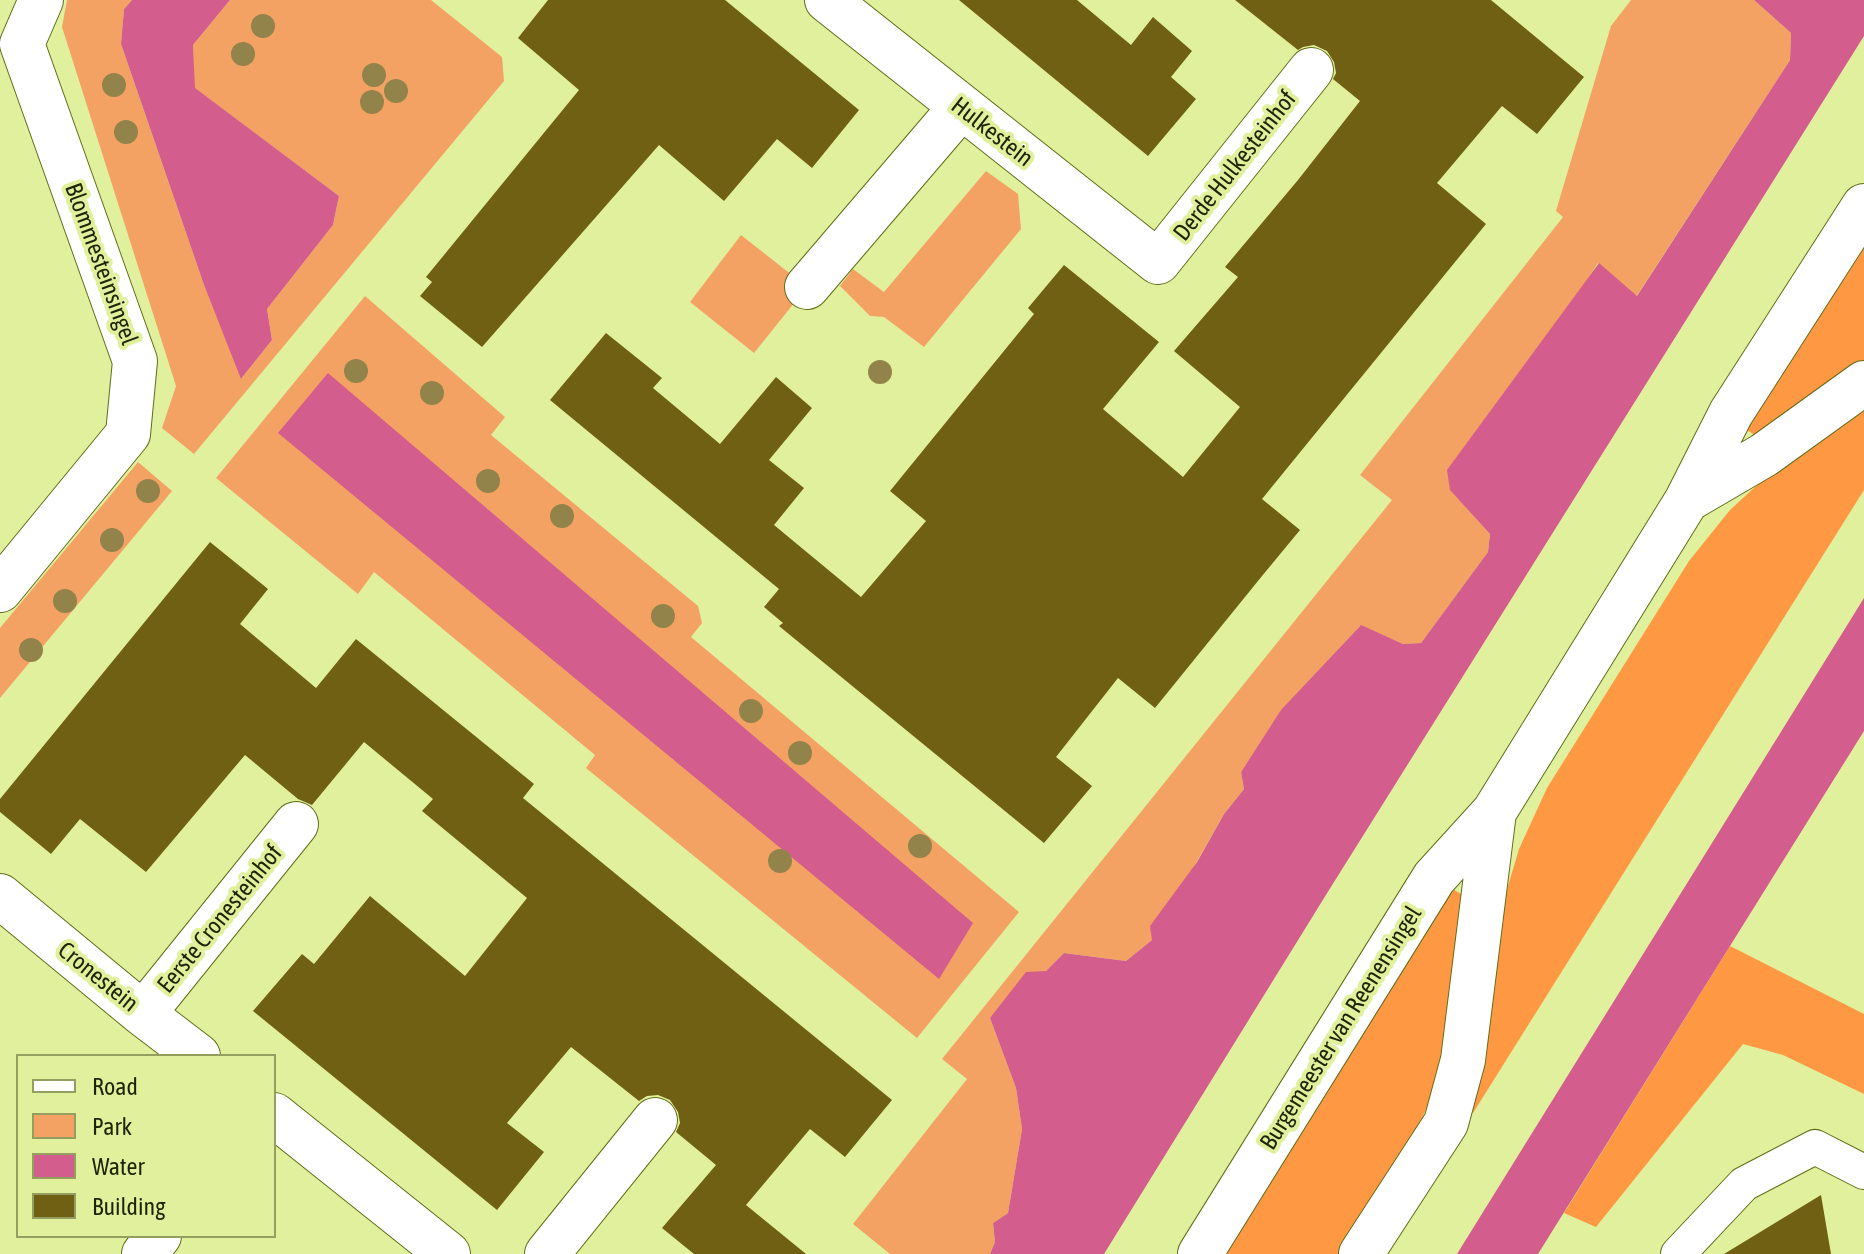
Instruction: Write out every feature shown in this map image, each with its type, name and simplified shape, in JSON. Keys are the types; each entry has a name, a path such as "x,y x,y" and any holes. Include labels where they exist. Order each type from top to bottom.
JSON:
{"street":[{"name":"Blommesteinsingel","path":"0,590 128,434 135,361 11,35 41,0"},
{"name":"Hulkestein","path":"827,0 1158,262"},
{"name":"Derde Hulkesteinhof","path":"1158,262 1311,70"},
{"path":"807,287 961,107"},
{"name":"Burgemeester van Reenensingel","path":"1200,1254 1434,878 1494,812 1687,500 1731,413 1864,206"},
{"name":"Burgemeester van Reenensingel","path":"1687,500 1764,455 1864,383"},
{"name":"Burgemeester van Reenensingel","path":"1361,1254 1446,1123 1463,1060 1494,812"},
{"name":"Eerste Cronesteinhof","path":"143,1014 296,824"},
{"name":"Cronestein","path":"0,896 195,1054"},
{"path":"276,1117 448,1254"},
{"path":"547,1254 655,1120"},
{"path":"144,1254 157,1238"}],"lane":[{"path":"1678,1254 1744,1184 1815,1147 1864,1172"}],"green space":[{"path":"67,0 132,0 124,9 121,44 204,285 242,378 272,340 267,309 333,225 339,196 194,88 193,45 230,0 431,0 502,57 504,81 194,454 162,428 176,386 62,27"},
{"path":"1631,0 1754,0 1791,33 1790,60 1636,297 1598,263 1451,490 1490,534 1488,552 1421,643 1403,644 1360,626 1281,711 1241,772 1244,789 1224,814 1152,940 1126,961 1064,953 990,1018 1016,1088 1022,1129 1008,1213 993,1223 995,1242 990,1254 890,1254 853,1224 967,1079 942,1059 1392,500 1360,475 1563,217 1556,211 1611,26"},
{"path":"986,171 1018,194 1021,229 924,347 884,317 870,316 840,286 853,269 884,292"},
{"path":"741,235 807,287 754,353 690,302"},
{"path":"365,296 505,417 491,435 698,606 702,623 691,637 1019,912 917,1038 586,768 595,755 374,572 358,594 216,478"},
{"path":"138,462 172,491 0,698 0,628"}],"shaded area":[{"path":"1864,225 1864,365 1760,438 1738,425"},
{"path":"1864,404 1864,490 1473,1113 1469,1111 1503,903 1519,849 1547,788 1689,561 1730,510 1780,464"},
{"path":"1449,887 1470,899 1438,1081 1407,1148 1339,1254 1221,1254"},
{"path":"1730,946 1864,1014 1864,1094 1783,1055 1743,1044 1596,1227 1564,1213"}],"water":[{"path":"132,0 230,0 193,45 195,88 339,196 333,225 267,309 272,340 241,379 204,285 121,44 124,9"},
{"path":"1754,0 1864,0 1864,36 1104,1254 990,1254 995,1242 993,1223 1008,1213 1022,1129 1016,1088 990,1018 1026,972 1046,971 1064,953 1126,961 1152,940 1150,926 1197,862 1224,814 1244,789 1241,772 1281,710 1361,625 1403,644 1421,643 1488,552 1490,534 1450,490 1447,470 1599,263 1637,296 1790,60 1791,33"},
{"path":"328,373 973,923 939,979 278,433"},
{"path":"1864,598 1864,731 1538,1254 1457,1254"}],"building":[{"path":"548,0 725,0 859,110 812,168 777,139 724,201 659,145 482,347 420,296 432,282 426,277 579,90 518,38"},
{"path":"959,0 1077,0 1131,45 1153,17 1192,51 1171,77 1196,99 1148,156"},
{"path":"1235,0 1491,0 1584,77 1537,134 1502,106 1437,183 1486,224 1262,499 1300,530 1155,708 1118,678 1056,757 1092,786 1044,843 779,626 783,623 764,607 779,589 550,400 606,333 662,378 653,388 720,444 776,377 812,408 769,460 804,488 774,525 861,597 926,521 890,491 1034,314 1028,308 1064,265 1159,342 1103,409 1183,477 1240,407 1174,351 1238,277 1225,267 1360,101 1333,79 1336,73 1334,62 1327,51 1314,45 1298,50"},
{"path":"210,542 268,589 240,624 316,688 356,639 534,784 523,798 892,1100 845,1157 810,1129 746,1205 806,1254 694,1254 662,1228 716,1165 676,1132 680,1123 678,1112 670,1100 658,1095 639,1101 571,1047 507,1123 544,1152 497,1210 253,1011 302,954 314,964 370,896 465,976 527,898 422,811 433,799 364,742 312,805 298,799 245,755 146,872 80,819 51,854 0,812 0,799"},
{"path":"1821,1195 1831,1254 1724,1254"}]}
